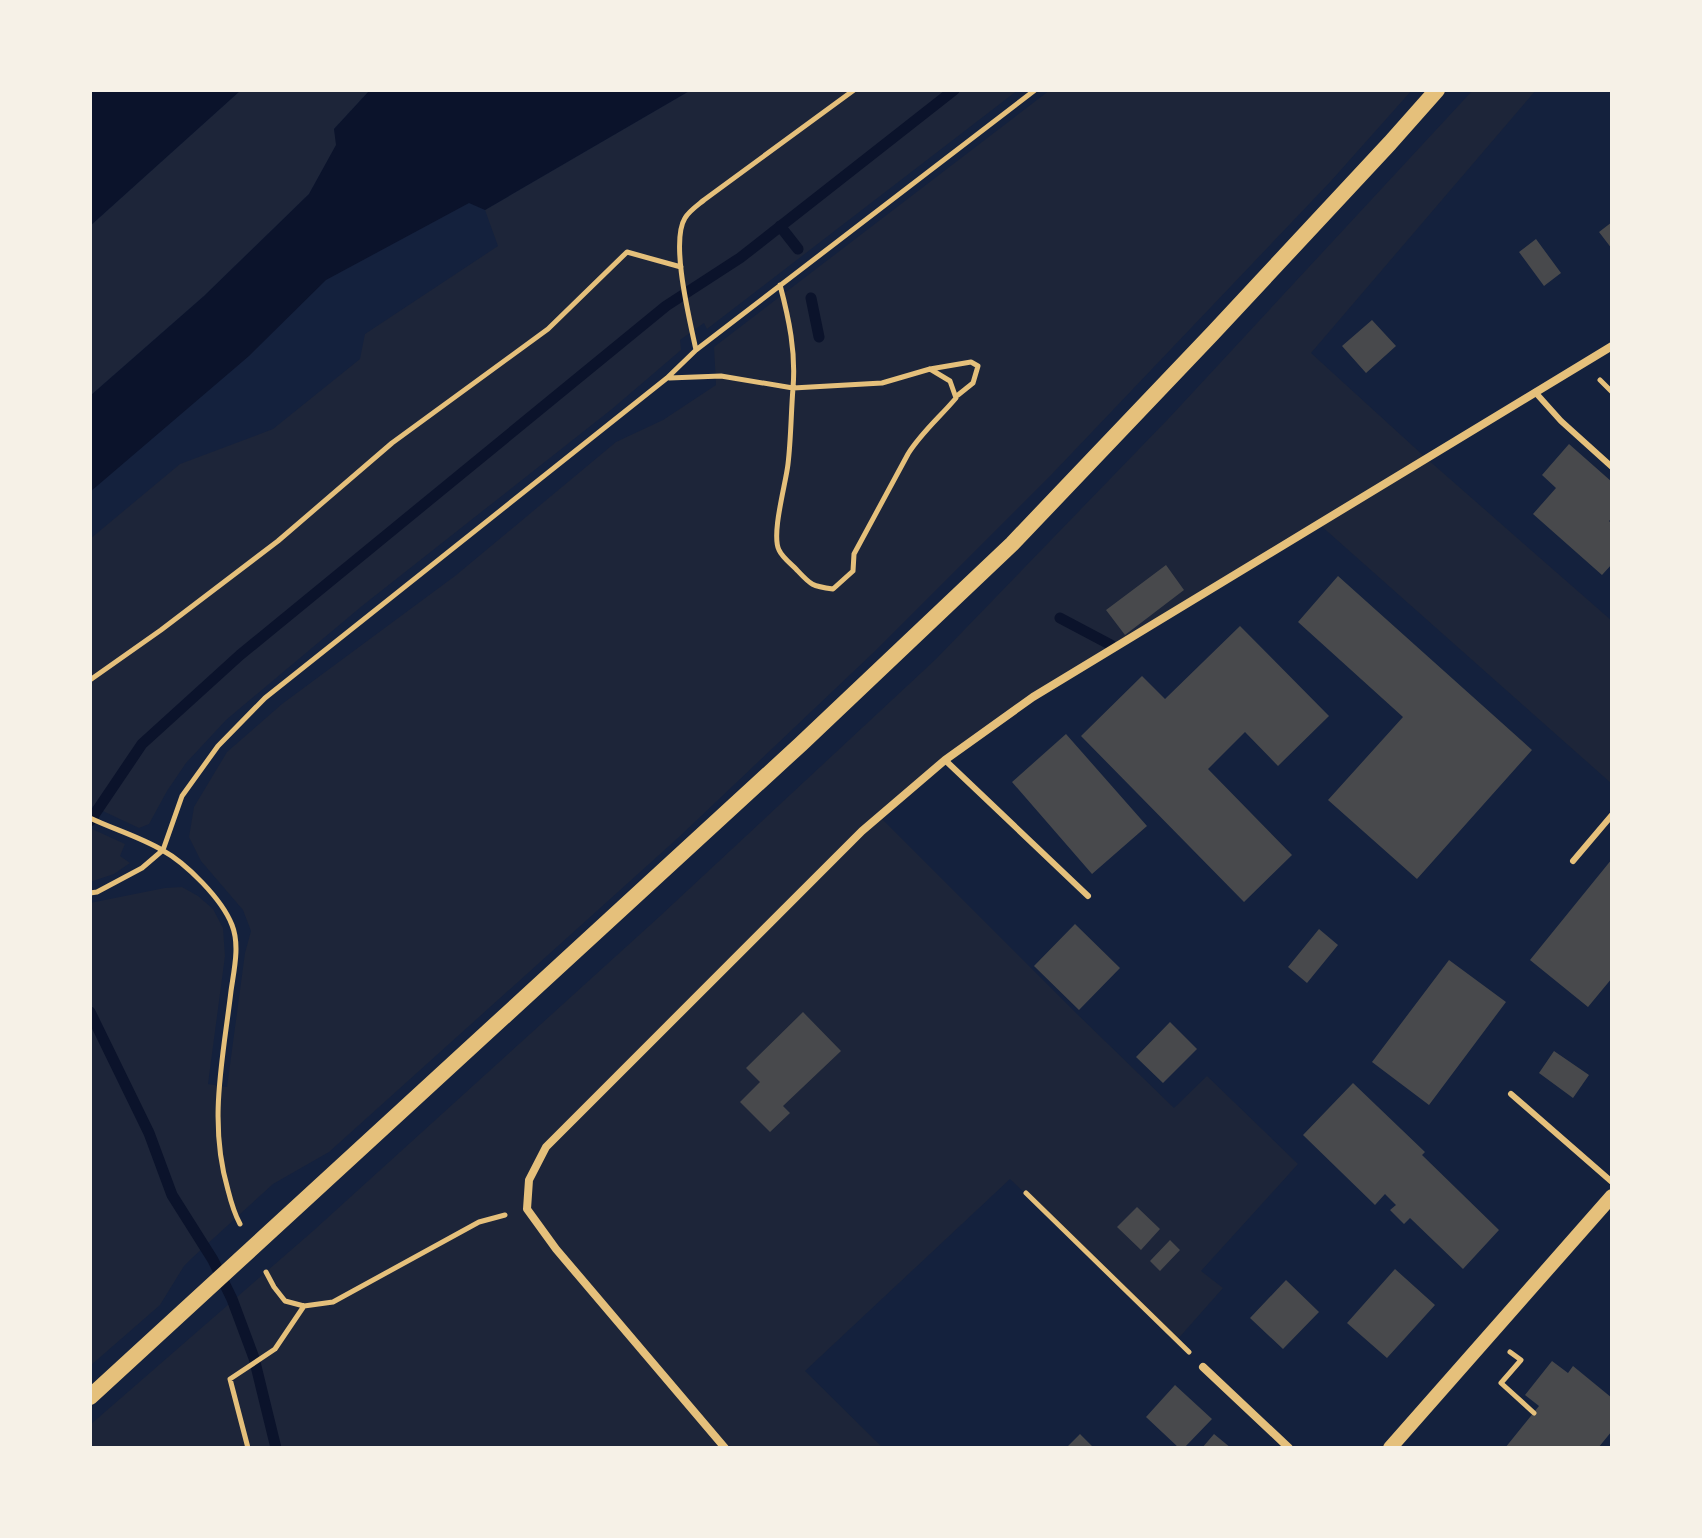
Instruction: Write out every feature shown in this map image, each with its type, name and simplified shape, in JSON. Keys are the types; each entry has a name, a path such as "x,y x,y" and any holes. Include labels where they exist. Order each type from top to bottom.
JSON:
{"main road":[{"path":"90,1397 789,755 1012,544 1380,155 1437,90"}],"street":[{"path":"725,1448 556,1249 527,1209 529,1180 546,1147 862,831 945,760 1033,697 1612,346"},
{"path":"1390,1448 1612,1196"},
{"path":"1203,1367 1289,1448"}],"lane":[{"path":"1535,391 1561,421 1612,467"},
{"path":"945,760 1088,896"},
{"path":"1573,861 1612,815"},
{"path":"1511,1094 1612,1182"}],"path":[{"path":"696,350 681,267 680,236 686,217 704,200 854,90"},
{"path":"94,892 142,868 163,850 182,796 218,746 265,698 667,378 696,350 1035,90"},
{"path":"90,680 278,541 392,443 548,329 627,252 681,267"},
{"path":"780,284 795,364 788,465 776,534 779,550 814,586 833,589 853,571 854,554 918,439 956,398 950,381 930,369"},
{"path":"667,378 721,376 793,388 882,383 930,369 971,362 978,366 973,383 958,395"},
{"path":"90,818 163,850 183,865 212,892 232,925 236,949 218,1086 217,1131 222,1170 235,1214"},
{"path":"1026,1193 1203,1367"},
{"path":"274,1287 285,1301 304,1306 333,1302 479,1222 527,1209"},
{"path":"248,1448 230,1379 275,1349 304,1306"},
{"path":"1501,1383 1534,1413"}],"shaded area":[{"path":"90,90 241,90 90,226"},
{"path":"241,90 370,90 334,129 337,144 309,194 204,296 90,396 90,226"},
{"path":"370,90 691,90 485,210 469,203 326,280 249,356 90,492 90,396 204,296 309,194 336,145 334,129"},
{"path":"691,90 1018,90 707,329 704,323 680,340 681,350 612,409 362,606 226,720 186,763 149,824 139,828 90,805 90,539 180,464 273,429 360,359 365,334 498,246 485,210"},
{"path":"1050,90 1412,90 1331,181 1052,474 874,652 679,837 329,1152 273,1184 184,1266 160,1305 90,1366 90,903 182,887 213,909 223,928 225,956 208,1084 227,1087 245,953 251,931 243,910 201,861 189,837 194,807 227,752 282,704 455,576 616,442 663,420 716,385 714,347"},
{"path":"1473,90 1536,90 1311,353 1612,621 1612,784 1319,524 1034,696 879,816 1174,1108 1207,1076 1298,1164 1201,1271 1223,1288 1177,1340 1010,1179 805,1371 883,1448 90,1448 90,1425 313,1231 659,917 936,659 1170,417"},
{"path":"90,828 125,844 120,856 130,863 114,874 90,882"}],"building":[{"path":"1612,222 1612,249 1599,232"},
{"path":"1536,239 1561,273 1544,286 1519,252"},
{"path":"1372,320 1396,346 1366,373 1342,346"},
{"path":"1569,444 1612,482 1612,518 1609,521 1612,524 1612,564 1602,575 1533,514 1556,488 1542,475"},
{"path":"1166,565 1184,590 1125,635 1106,610"},
{"path":"1338,576 1532,750 1417,879 1328,800 1403,717 1298,622"},
{"path":"1240,626 1329,716 1278,766 1245,732 1208,769 1292,855 1244,902 1081,736 1142,676 1165,699"},
{"path":"1066,734 1147,826 1092,874 1012,782"},
{"path":"1612,859 1612,978 1588,1007 1530,960"},
{"path":"1075,924 1120,968 1079,1010 1034,966"},
{"path":"1319,929 1338,945 1307,983 1288,967"},
{"path":"1449,960 1506,1002 1429,1105 1372,1062"},
{"path":"803,1012 841,1051 783,1106 790,1113 770,1132 740,1102 760,1082 746,1068"},
{"path":"1170,1022 1197,1049 1163,1083 1136,1057"},
{"path":"1554,1051 1589,1075 1573,1098 1539,1073"},
{"path":"1353,1083 1425,1152 1422,1155 1499,1230 1463,1269 1410,1218 1404,1224 1390,1210 1396,1205 1385,1194 1375,1205 1303,1135"},
{"path":"1137,1207 1160,1229 1141,1250 1117,1227"},
{"path":"1170,1240 1180,1250 1160,1271 1150,1261"},
{"path":"1395,1269 1435,1305 1387,1358 1347,1323"},
{"path":"1286,1280 1319,1312 1283,1349 1250,1318"},
{"path":"1552,1361 1568,1373 1573,1366 1612,1398 1612,1431 1598,1448 1505,1448 1539,1406 1525,1395"},
{"path":"1175,1385 1212,1419 1184,1448 1179,1448 1146,1417"},
{"path":"1080,1434 1094,1448 1066,1448"},
{"path":"1214,1434 1231,1448 1202,1448"}],"waterway":[{"path":"90,821 142,744 240,655 666,306 740,258 954,90"},
{"path":"780,226 798,249"},
{"path":"811,298 819,337"},
{"path":"1060,618 1111,645"},
{"path":"90,1012 149,1133 172,1195 213,1260 232,1299 254,1358 276,1448"}]}
